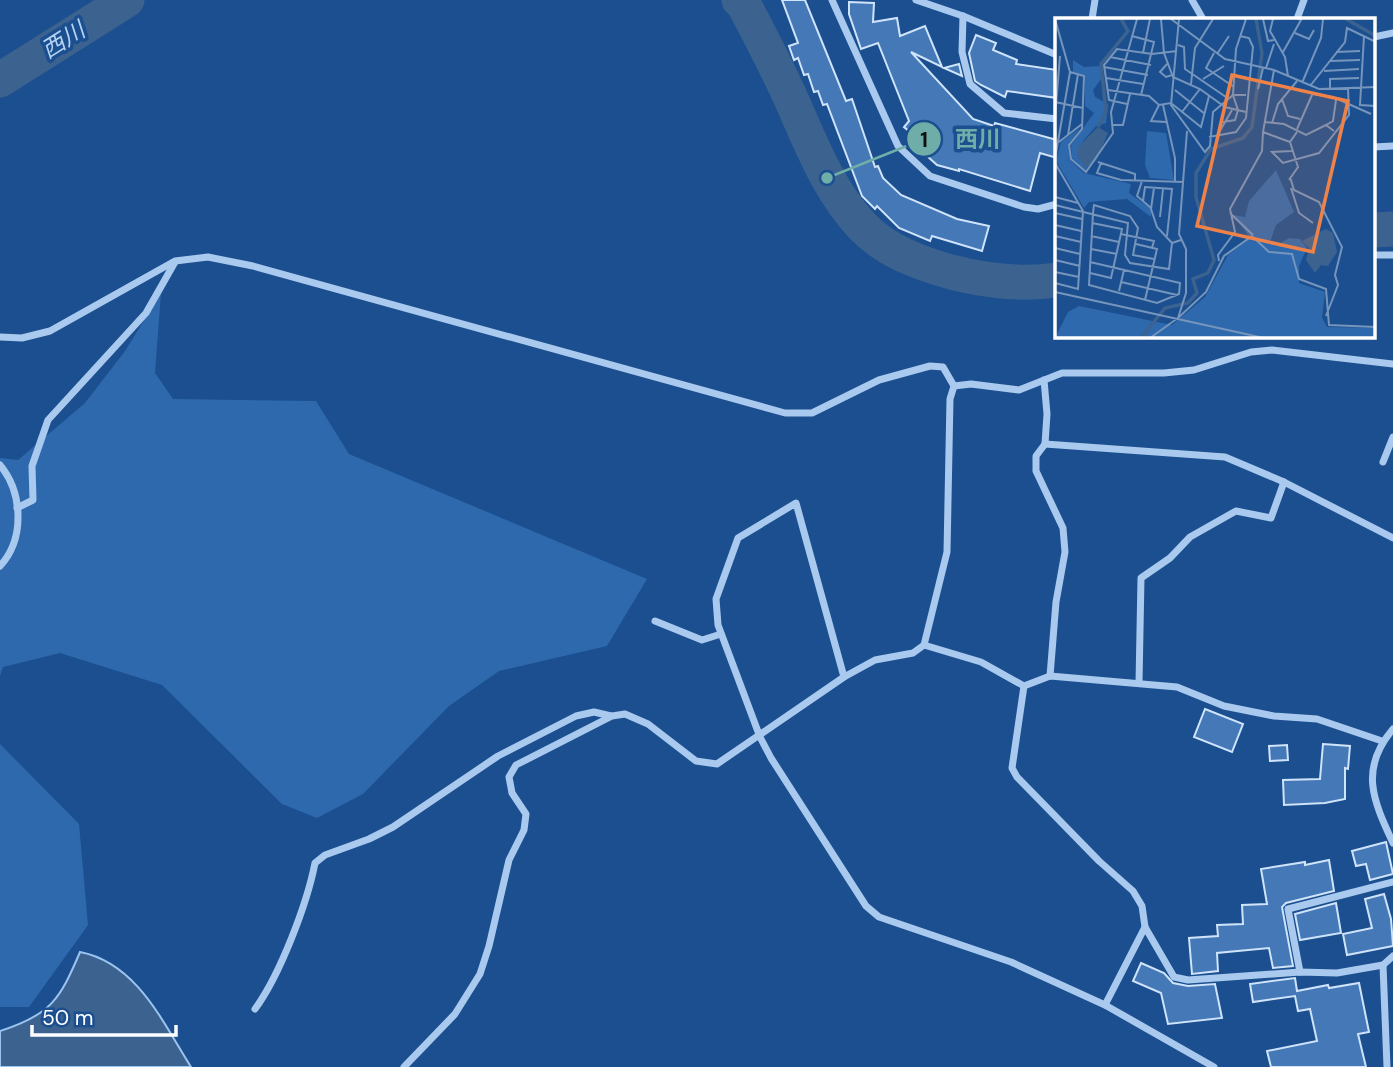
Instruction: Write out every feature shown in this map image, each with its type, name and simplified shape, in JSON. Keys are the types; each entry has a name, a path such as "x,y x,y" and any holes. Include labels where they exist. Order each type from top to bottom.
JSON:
{"street":[{"path":"832,0 898,146 930,176 1024,207 1038,209 1055,205"},
{"path":"916,0 963,16 1055,54"},
{"path":"1092,18 1095,0"},
{"path":"1192,0 1202,18"},
{"path":"1297,18 1304,0"},
{"path":"963,16 962,52 970,84 1004,113 1055,119"},
{"path":"0,337 22,338 50,331 175,261 208,257 253,266 785,413 812,413 879,380 930,366 943,367 954,386 950,399 947,552 924,645 913,653 875,660 844,677 717,764 696,761 648,724 625,713 612,716 516,765 509,777 512,793 526,814 524,830 509,860 480,974 455,1014 404,1067"},
{"path":"18,508 33,500 32,466 48,420 146,313 175,261"},
{"path":"954,386 971,384 1019,390 1062,373 1164,373 1194,370 1251,352 1272,350 1393,364"},
{"path":"1044,380 1045,443 1036,457 1036,471 1063,528 1065,552 1056,602 1050,676"},
{"path":"1383,462 1393,437"},
{"path":"1045,443 1225,457 1284,482 1393,538"},
{"path":"0,465 18,508 18,529 0,566"},
{"path":"1139,683 1141,578 1170,558 1190,537 1236,511 1271,517 1284,482"},
{"path":"844,677 796,503 738,538 716,599 718,625 760,737 771,758 866,906 879,917 1011,962 1105,1005 1214,1067"},
{"path":"655,621 702,640 721,634"},
{"path":"924,645 981,662 1024,686"},
{"path":"1024,686 1050,676 1177,687 1224,706 1274,716 1317,719 1382,741"},
{"path":"1024,686 1012,768 1026,786 1133,891 1142,906 1145,927 1174,977 1188,980 1300,972 1337,973 1383,965 1393,956"},
{"path":"255,1009 267,993 309,892 315,863 326,855 393,827 498,756 576,716 594,712 612,716"},
{"path":"1393,729 1382,741 1375,758 1371,781 1377,809 1393,843"},
{"path":"1300,972 1288,909 1393,882"},
{"path":"1105,1005 1145,927"},
{"path":"1383,965 1387,1067"}],"shaded area":[{"path":"161,293 155,373 173,399 316,401 349,454 647,579 607,646 499,671 449,706 363,794 317,818 282,804 162,685 60,653 3,667 0,676 0,458 18,460 85,403 125,351"},
{"path":"0,744 79,824 88,925 29,1007 0,1007"},
{"path":"80,952 100,958 133,982 159,1014 191,1067 0,1067 0,1031 31,1019 52,1003 66,982"}],"building":[{"path":"782,0 805,0 846,101 852,99 875,167 878,166 883,178 901,195 957,219 989,226 982,251 932,236 930,241 899,228 877,206 875,209 862,196 827,104 823,105 818,91 814,92 808,74 804,75 798,58 794,60 789,46 798,43"},
{"path":"849,2 874,3 873,22 897,18 900,36 925,26 942,67 911,52 973,119 1055,139 1055,157 1040,153 1030,191 937,165 916,146 921,141 904,127 909,121 878,43 861,49 849,14"},
{"path":"976,35 996,43 993,50 1017,60 1016,64 1055,70 1055,98 1007,91 1005,97 981,85 975,81 969,53"},
{"path":"959,64 962,76 944,68"},
{"path":"1205,709 1243,724 1232,752 1194,737"},
{"path":"1323,744 1350,746 1348,769 1345,768 1345,799 1284,805 1283,780 1320,779"},
{"path":"1287,745 1288,760 1270,761 1269,746"},
{"path":"1386,842 1393,874 1370,880 1366,864 1356,866 1352,851"},
{"path":"1329,860 1334,891 1286,903 1282,907 1293,966 1273,968 1269,948 1217,953 1218,971 1192,974 1189,938 1218,936 1217,925 1243,924 1242,905 1267,904 1261,869"},
{"path":"1384,894 1391,919 1393,946 1347,955 1343,934 1372,928 1365,899"},
{"path":"1336,903 1341,933 1300,940 1295,914"},
{"path":"1141,963 1164,973 1173,983 1188,986 1215,984 1222,1018 1168,1024 1161,993 1133,981"},
{"path":"1295,978 1297,991 1359,983 1369,1032 1358,1034 1366,1067 1271,1067 1267,1051 1317,1041 1310,1009 1298,1011 1295,996 1253,1002 1250,984"}],"waterway":[{"name":"西川","path":"0,80 127,0"},
{"name":"西川","path":"739,0 769,53 830,182 850,212 871,235 904,255 951,272 1004,281 1055,280"},
{"name":"西川","path":"1376,230 1393,229"}],"place":[{"name":"西川","path":"827,178"}]}
